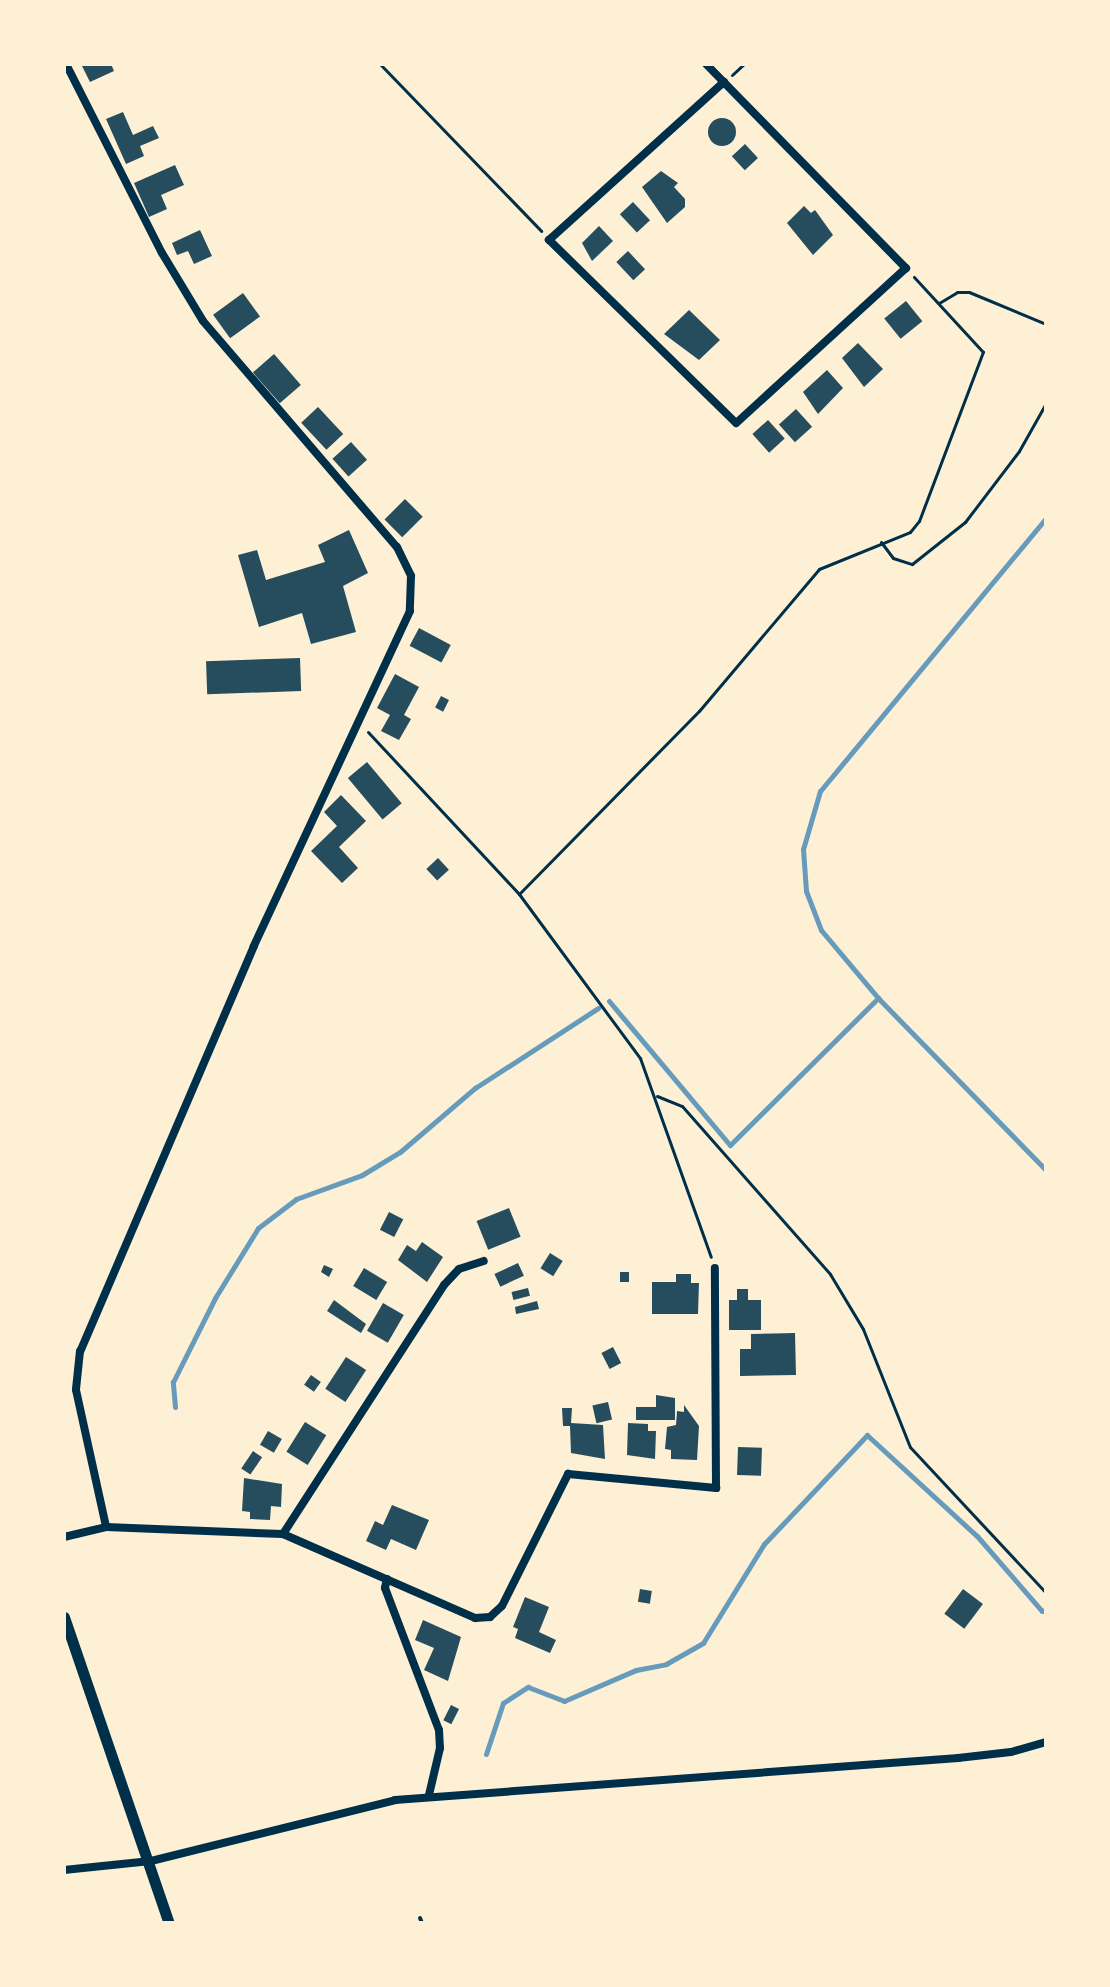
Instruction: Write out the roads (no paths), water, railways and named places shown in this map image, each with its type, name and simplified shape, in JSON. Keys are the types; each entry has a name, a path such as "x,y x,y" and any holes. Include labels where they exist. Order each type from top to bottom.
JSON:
{"main road":[{"path":"64,1617 151,1861 169,1923"}],"street":[{"path":"66,64 162,253 203,321 397,547 411,576 410,611 254,946 80,1351 76,1390 106,1527"},
{"path":"706,64 724,82 906,268 736,423 549,240 724,82"},
{"path":"283,1534 444,1285 459,1269 484,1261"},
{"path":"64,1537 106,1527 283,1534 475,1618 490,1617 502,1606 568,1474 716,1488 715,1268"},
{"path":"387,1579 385,1588 439,1730 440,1748 429,1795"},
{"path":"64,1870 151,1861 324,1816 429,1795 958,1758 1011,1752 1046,1742"}],"waterway":[{"path":"1046,518 820,791 803,849 806,891 821,930 878,998 1046,1170"},
{"path":"609,1001 730,1145 878,998"},
{"path":"175,1407 173,1382 215,1298 258,1228 296,1199 362,1175 400,1152 475,1088 598,1008"},
{"path":"486,1754 503,1703 528,1687 564,1701 636,1670 666,1664 703,1643 764,1544 867,1435 977,1536 1042,1611 1046,1610"}]}
